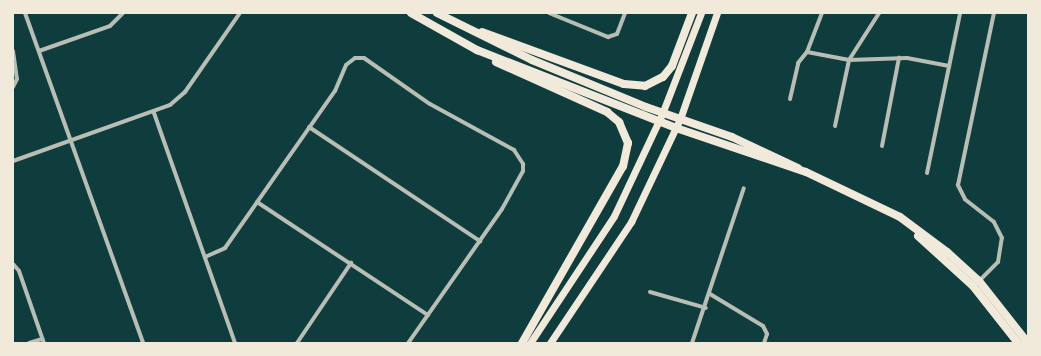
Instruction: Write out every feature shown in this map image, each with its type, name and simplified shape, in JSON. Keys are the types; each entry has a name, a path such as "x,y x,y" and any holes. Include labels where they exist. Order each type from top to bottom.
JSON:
{"main road":[{"path":"411,13 523,75 607,112 620,122 628,142 623,166 522,343"},
{"path":"437,13 468,29 661,117 676,128 806,172"},
{"path":"468,29 495,35 624,84 640,86 658,81 672,66 692,13"},
{"path":"530,343 614,216 661,117 700,13"},
{"path":"550,343 631,222 680,119 717,13"},
{"path":"477,50 661,117 680,119 732,137 784,159 806,172 888,212 976,284 1028,343"},
{"path":"976,284 1018,343"}],"street":[{"path":"25,13 143,343"},
{"path":"39,51 110,26 123,13"},
{"path":"13,161 154,113 182,96 240,13"},
{"path":"549,13 608,37 618,34 625,13"},
{"path":"790,99 798,63 807,52 822,13"},
{"path":"835,126 849,60 879,13"},
{"path":"926,173 960,13"},
{"path":"976,284 998,262 1002,238 994,222 965,199 958,185 994,13"},
{"path":"13,51 17,80 13,87"},
{"path":"807,52 849,60 899,58 949,66"},
{"path":"205,257 226,248 335,91 348,62 364,58 441,110 514,150 522,160 523,171 480,241 408,343"},
{"path":"882,146 899,58"},
{"path":"154,113 235,343"},
{"path":"309,128 480,241"},
{"path":"692,343 706,308 744,188"},
{"path":"257,202 352,263 428,315"},
{"path":"296,343 352,263"},
{"path":"13,264 43,341 30,343"},
{"path":"650,292 706,308"},
{"path":"710,294 763,326 767,334 764,343"}]}
